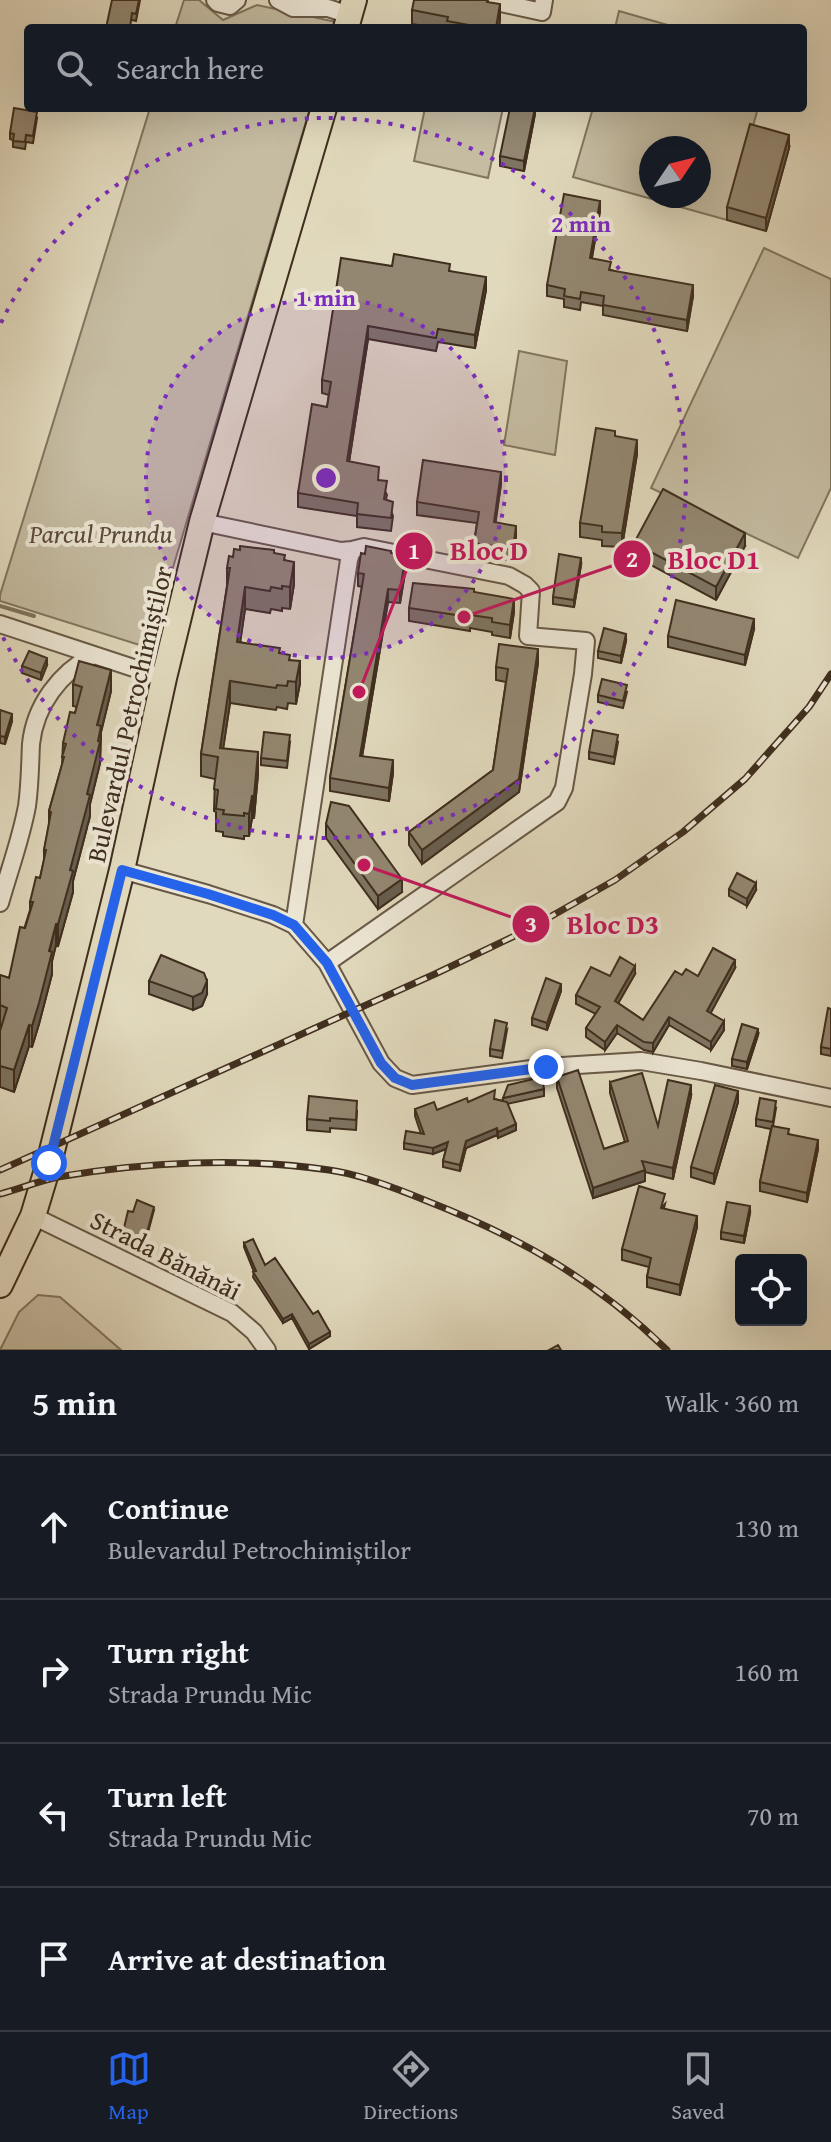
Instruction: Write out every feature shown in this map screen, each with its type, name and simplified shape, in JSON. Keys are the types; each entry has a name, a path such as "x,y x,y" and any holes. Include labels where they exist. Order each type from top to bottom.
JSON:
{"main road":[{"name":"Bulevardul Petrochimiștilor","path":"0,1285 33,1216 52,1151 122,870 202,522 323,112"}],"street":[{"path":"215,0 230,6 237,0"},
{"path":"278,0 293,8 328,8 350,14"},
{"path":"487,0 542,12 544,0"},
{"path":"202,522 341,551 364,547 509,576 531,591 528,636 586,641 564,788 557,802 327,963"},
{"path":"294,925 352,550"},
{"path":"0,624 164,678"},
{"path":"0,903 27,807 31,742 37,717 48,695 74,665 93,655"},
{"path":"122,870 208,894 294,925 327,963 381,1063 395,1078 412,1085 546,1067 641,1061 831,1098"},
{"name":"Strada Bănănăi","path":"33,1216 232,1313 254,1332 267,1350"}],"green space":[{"path":"184,0 199,0 223,20 257,5 336,22 335,24 176,24"},
{"path":"619,11 664,24 616,24"},
{"name":"Parcul Prundu","path":"149,112 309,112 149,648 0,601"},
{"path":"424,112 502,112 488,178 414,161"},
{"path":"592,112 757,112 727,220 684,208 711,208 711,136 639,136 639,195 573,177"},
{"path":"764,248 831,279 831,488 798,558 651,488"},
{"path":"519,351 567,361 555,455 504,445"},
{"path":"38,1295 60,1297 121,1350 0,1350 19,1312"}],"building":[{"path":"112,0 139,0 131,24 107,24"},
{"path":"414,0 488,0 500,4 497,24 463,24 447,21 448,17 412,10"},
{"path":"14,108 37,112 33,136 26,135 25,142 13,141 14,134 10,133"},
{"path":"509,112 534,112 524,161 500,156"},
{"path":"750,124 789,135 766,218 727,207"},
{"path":"564,194 600,201 590,258 611,262 609,270 693,285 687,320 603,305 604,296 581,292 580,299 564,296 565,289 547,285"},
{"path":"394,254 450,264 449,271 486,277 475,335 438,329 436,338 368,326 347,461 379,467 378,480 387,481 384,499 393,502 391,518 357,514 358,503 298,493 312,404 327,407 331,382 322,380 341,258 392,266"},
{"path":"596,428 615,431 615,436 637,440 622,533 602,532 602,526 580,523"},
{"path":"423,460 501,472 494,522 516,526 513,549 474,543 479,512 417,502"},
{"path":"663,489 745,533 716,587 634,543"},
{"path":"240,546 274,550 274,553 285,555 284,560 294,562 290,587 271,587 270,591 245,587 237,642 280,648 279,653 290,655 289,660 300,661 296,682 288,681 287,686 277,685 276,688 230,681 220,748 258,752 254,796 249,814 244,813 244,816 223,814 224,810 216,809 218,790 214,789 218,757 201,754 230,568 227,568 229,556 233,557 234,549 240,550"},
{"path":"366,546 391,551 399,554 398,559 405,560 400,590 388,589 360,756 393,760 389,788 330,778 364,574 358,573 361,553 365,554"},
{"path":"559,554 581,558 574,600 553,597"},
{"path":"413,583 474,589 474,592 514,599 510,625 492,622 492,618 409,608"},
{"path":"676,600 754,619 745,655 668,636"},
{"path":"604,628 626,634 621,656 598,651"},
{"path":"499,644 538,649 519,779 422,850 409,832 493,770 508,669 496,667"},
{"path":"29,651 47,658 41,673 22,666"},
{"path":"79,661 111,670 97,725 101,726 100,742 70,870 73,871 49,951 52,952 39,1003 14,1070 0,1066 0,1031 7,1008 0,1005 0,975 9,978 20,927 25,928 36,877 40,878 49,811 64,757 66,744 63,743 70,712 75,713 82,687 73,684"},
{"path":"602,679 627,685 623,701 598,695"},
{"path":"0,710 12,714 5,737 0,736"},
{"path":"593,730 618,735 614,757 589,752"},
{"path":"264,732 290,735 287,761 261,758"},
{"path":"331,802 349,806 402,879 378,896 326,824"},
{"path":"737,873 756,883 747,899 729,889"},
{"path":"713,948 735,960 707,1011 724,1021 711,1042 669,1017 653,1043 644,1042 617,1025 605,1042 586,1028 600,1007 576,995 591,967 610,976 620,957 635,966 615,1001 643,1020 675,971 682,975 686,969 698,976"},
{"path":"161,955 204,973 207,981 202,993 193,997 149,981"},
{"path":"546,978 561,984 547,1023 532,1018"},
{"path":"828,1008 831,1009 831,1049 821,1047"},
{"path":"495,1020 507,1023 502,1051 490,1049"},
{"path":"742,1024 758,1029 747,1062 732,1059"},
{"path":"578,1070 604,1149 628,1141 610,1082 642,1073 658,1126 668,1080 691,1085 673,1168 642,1161 645,1170 593,1188 557,1077"},
{"path":"542,1077 544,1089 503,1098 508,1085"},
{"path":"715,1085 738,1091 714,1174 691,1167"},
{"path":"495,1090 494,1099 507,1102 516,1124 466,1141 460,1165 443,1161 448,1142 433,1148 404,1143 406,1131 424,1134 415,1109 434,1102 437,1110 467,1098 468,1102"},
{"path":"309,1096 357,1101 356,1120 307,1119"},
{"path":"760,1098 776,1101 773,1122 756,1119"},
{"path":"772,1126 789,1129 788,1134 818,1140 807,1193 760,1182"},
{"path":"639,1186 665,1194 661,1208 697,1216 680,1285 647,1277 651,1258 622,1249"},
{"path":"137,1200 154,1207 143,1247 122,1236 128,1211 133,1212"},
{"path":"727,1202 750,1206 744,1236 721,1232"},
{"path":"253,1239 265,1265 275,1258 313,1314 318,1311 330,1332 309,1344 292,1314 283,1319 253,1272 256,1271 244,1243"}],"waterway":[{"path":"0,606 34,616"}],"railway":[{"path":"0,1170 435,974 527,930 615,880 683,832 745,779 809,707 831,674"},
{"path":"0,1194 58,1177 193,1163 296,1166 353,1175 461,1215 525,1246 584,1281 667,1350"}],"place":[{"name":"Bloc D1","path":"464,617"},
{"name":"Bloc D","path":"359,692"},
{"name":"Bloc D3","path":"364,865"}],"route":[{"path":"49,1163 122,870 208,894 294,925 327,963 381,1063 395,1078 412,1085 546,1067"}]}
